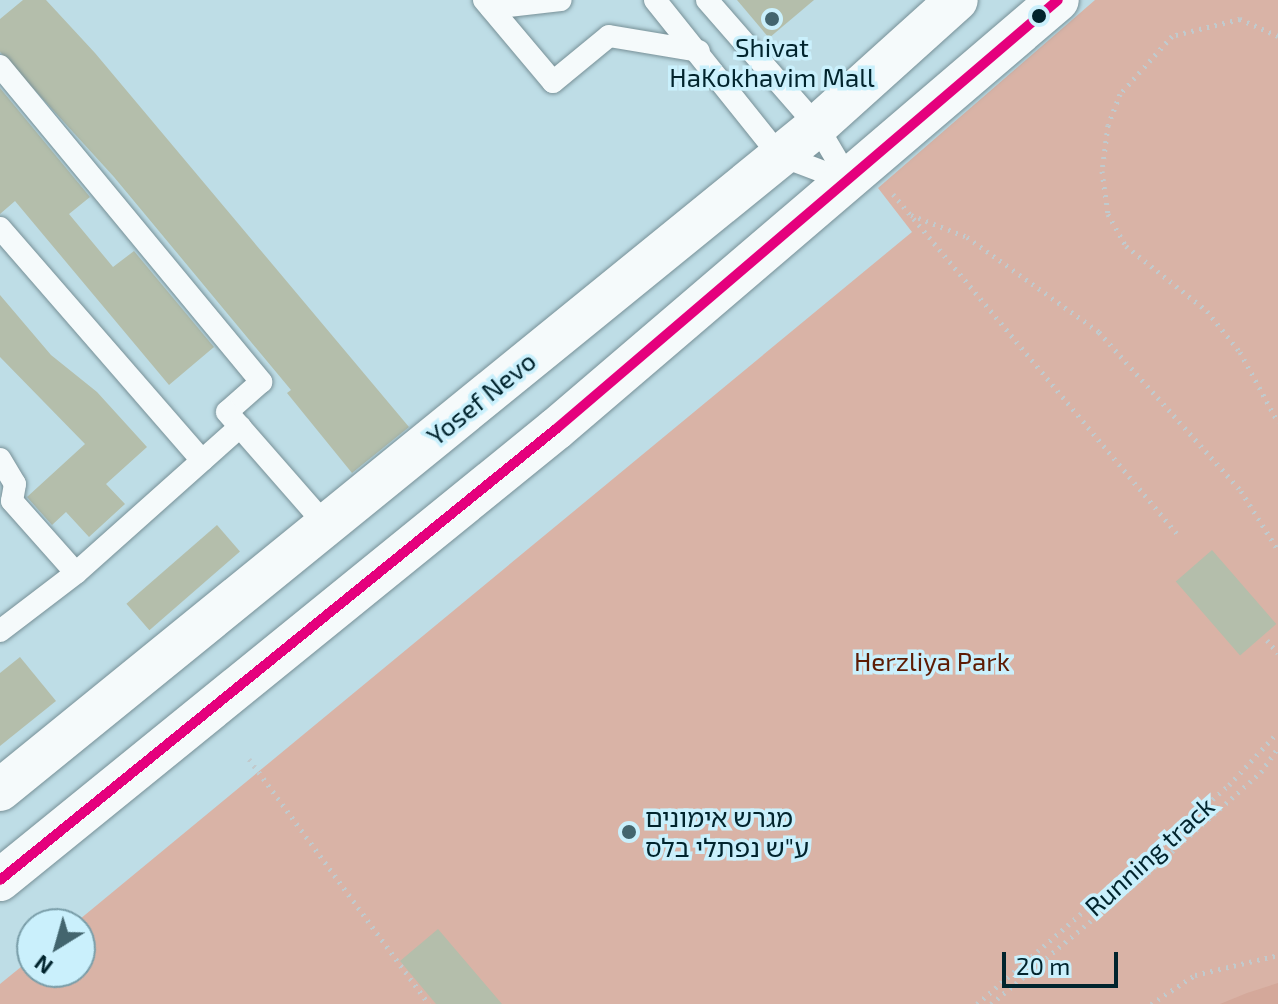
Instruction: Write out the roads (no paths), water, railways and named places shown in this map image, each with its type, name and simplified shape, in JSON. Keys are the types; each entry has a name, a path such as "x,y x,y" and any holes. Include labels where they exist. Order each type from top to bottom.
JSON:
{"street":[{"name":"Yosef Nevo","path":"0,790 817,126 957,0"},
{"path":"0,880 860,174 1058,0"}],"lane":[{"path":"488,4 561,0"},
{"path":"655,0 699,51 779,155 860,174"},
{"path":"688,0 715,7 860,174"},
{"path":"488,4 553,82 609,36 699,51"},
{"path":"0,66 261,382 202,460 76,573 0,631"},
{"path":"0,228 202,460"},
{"path":"233,420 326,525"},
{"path":"0,459 15,484 17,508 76,573"}],"place":[{"name":"Shivat HaKokhavim Mall","path":"772,19"},
{"name":"מגרש אימונים ע\"ש נפתלי בלס","path":"629,832"}],"park label":[{"name":"Herzliya Park","path":"932,661"}]}
